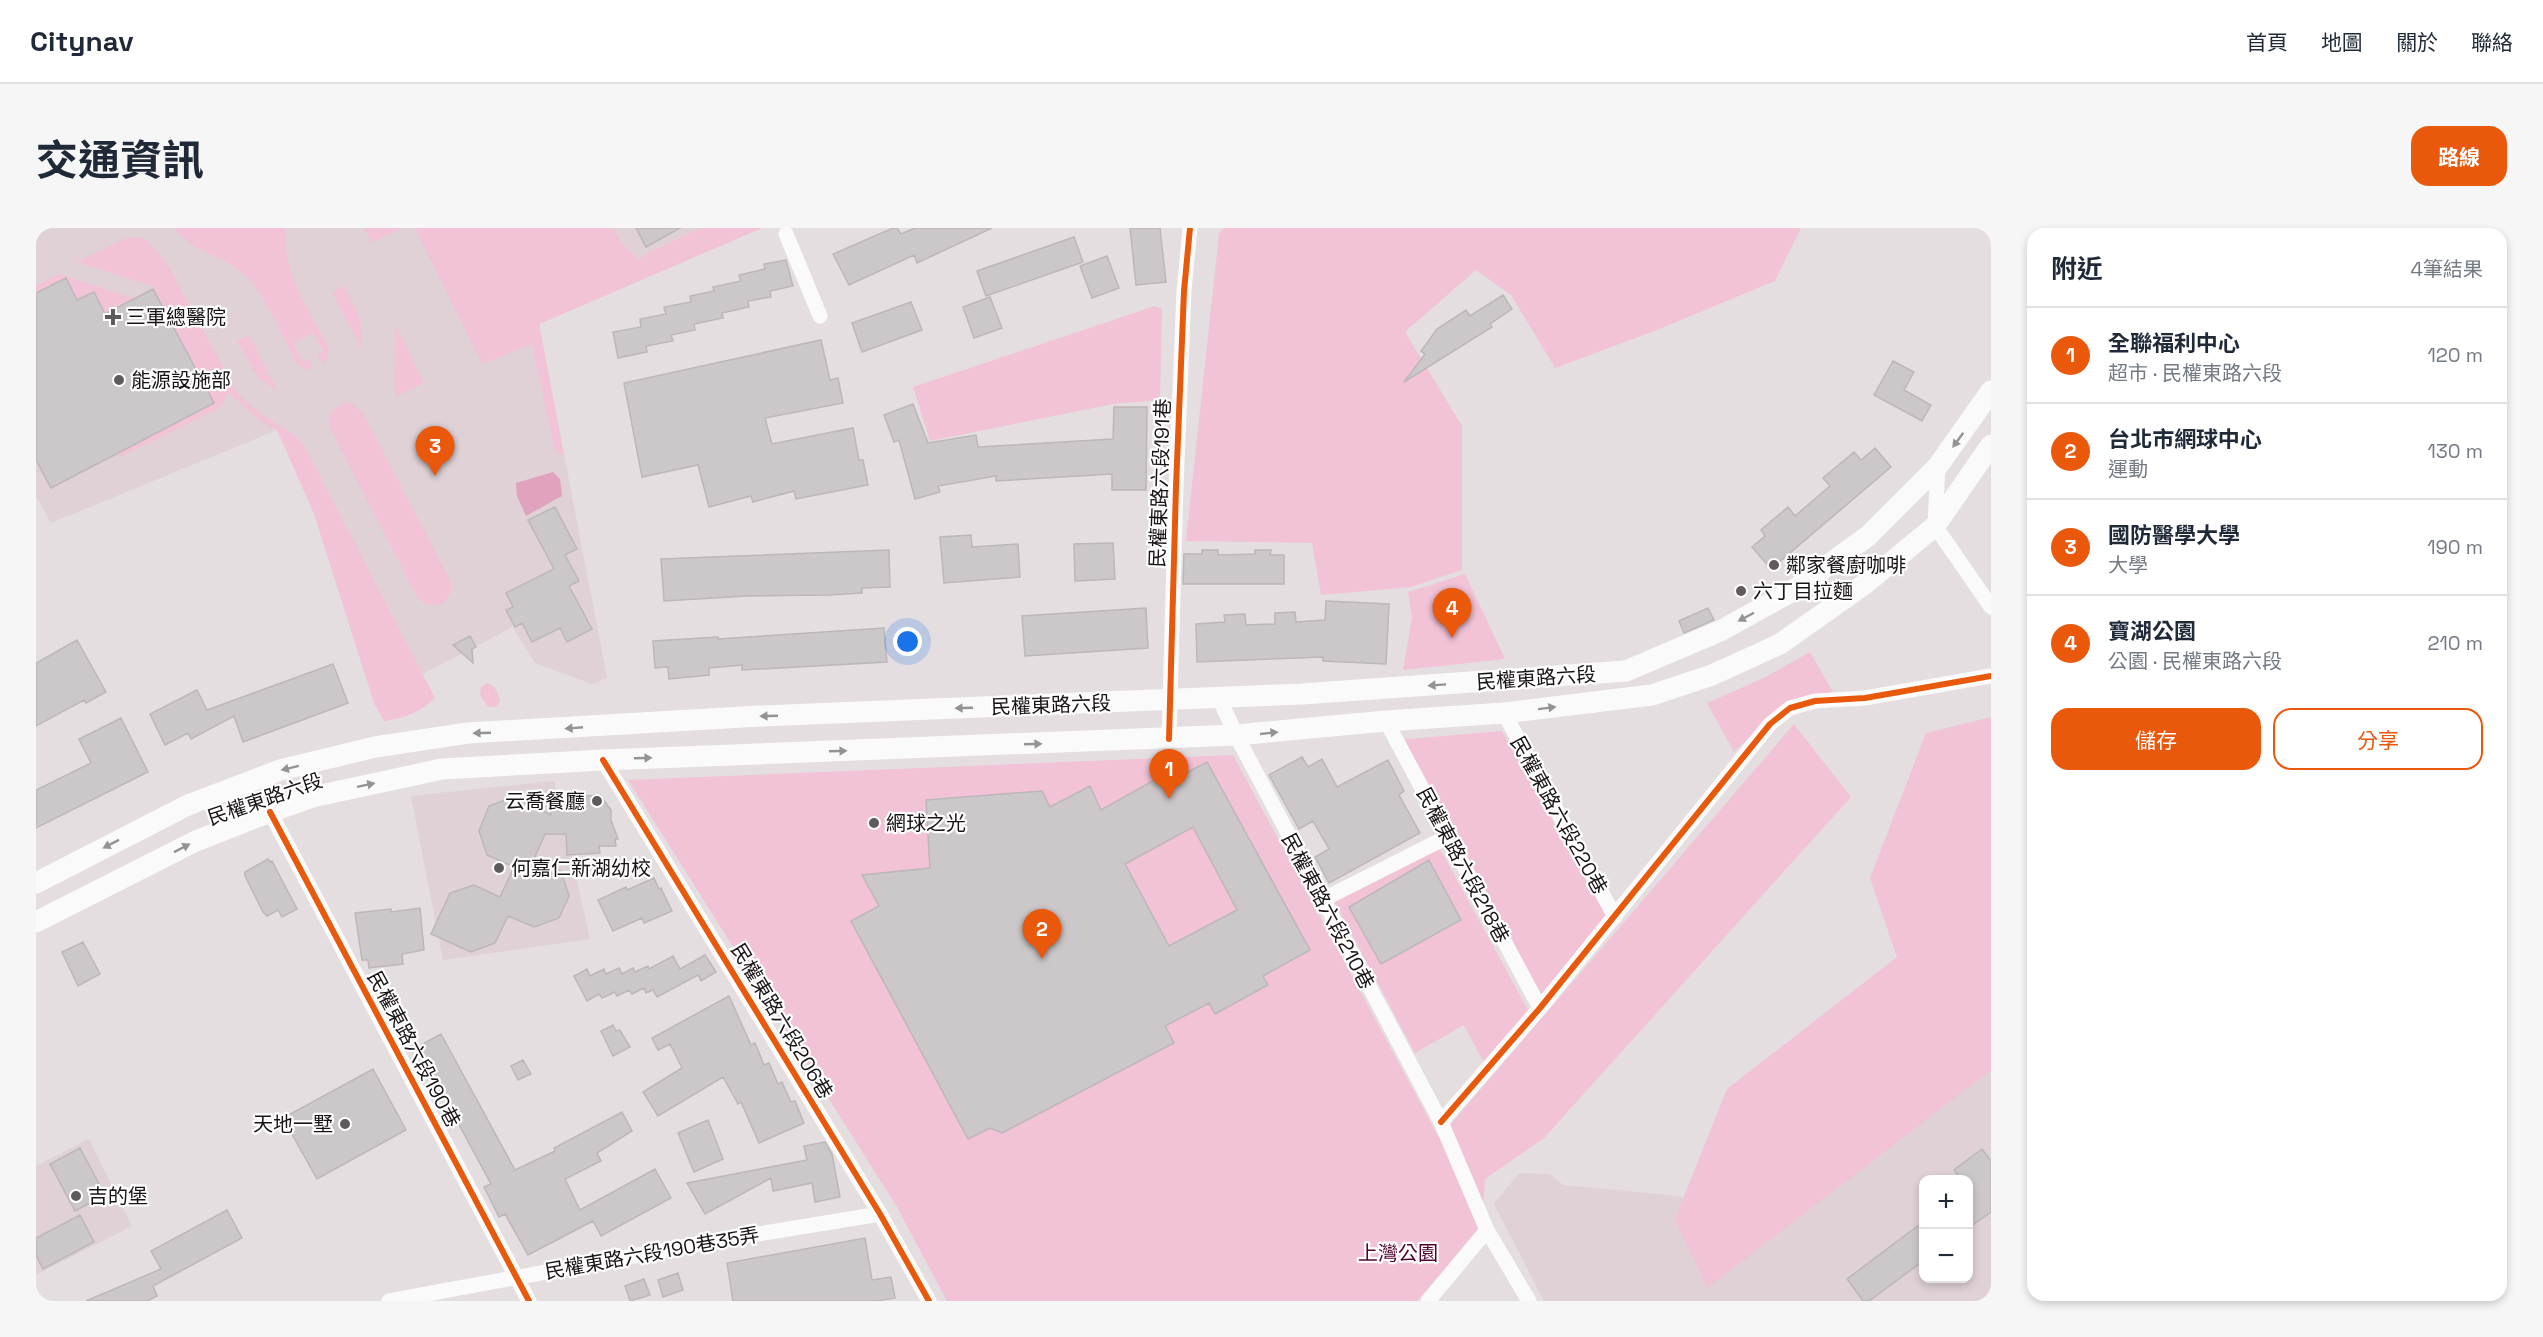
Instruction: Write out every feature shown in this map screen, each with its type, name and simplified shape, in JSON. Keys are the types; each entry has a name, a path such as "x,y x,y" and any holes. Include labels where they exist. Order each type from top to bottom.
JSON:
{"main road":[{"name":"民權東路六段","path":"36,883 188,805 280,770 375,747 468,733 759,716 1314,694 1626,671 1720,631 1791,592 1868,536 1938,466 1991,392"},
{"name":"民權東路六段","path":"36,922 196,841 312,796 442,769 603,760 1236,735 1504,713 1652,694 1712,675 1780,644 1865,584 1935,525 1991,445"}],"street":[{"name":"民權東路六段191巷","path":"1169,739 1180,381 1190,228"},
{"path":"786,234 820,316"},
{"path":"1938,466 1935,525 1991,607"},
{"path":"1441,1122 1540,1008 1770,724 1790,708 1815,701 1865,698 1991,676"},
{"name":"民權東路六段210巷","path":"1219,698 1322,900 1441,1122 1487,1230 1529,1301"},
{"name":"民權東路六段220巷","path":"1504,713 1615,917"},
{"name":"民權東路六段218巷","path":"1386,721 1540,1008"},
{"name":"民權東路六段206巷","path":"603,760 880,1214 929,1301"},
{"name":"民權東路六段190巷","path":"270,812 529,1301"},
{"path":"1322,900 1447,837"},
{"name":"民權東路六段190巷35弄","path":"389,1301 709,1242 880,1214"},
{"path":"1428,1301 1487,1230"}],"shaded area":[{"path":"36,228 762,228 539,324 607,678 592,684 535,663 513,627 421,675 319,518 277,430 51,523 36,496"},
{"path":"553,472 560,479 562,496 526,516 517,496 516,483"},
{"name":"何嘉仁新湖幼校","path":"554,781 590,939 443,960 411,796"},
{"path":"1991,1049 1991,1301 1544,1301 1494,1204 1519,1173 1550,1174 1563,1185 1679,1196 1738,1221"},
{"name":"吉的堡","path":"89,1139 132,1226 36,1275 36,1166"}],"green space":[{"path":"174,228 286,228 288,260 292,275 328,346 328,356 323,364 317,355 323,351 313,333 293,344 303,362 309,359 314,369 305,369 296,363 272,314 249,280 232,265 188,242"},
{"path":"365,228 402,228 371,243"},
{"path":"415,228 613,228 620,241 639,260 644,255 700,228 762,228 539,324 564,455 555,452 532,344 482,364"},
{"path":"1224,228 1801,228 1775,281 1657,330 1555,368 1511,295 1476,270 1405,332 1462,426 1462,570 1411,587 1321,595 1312,543 1186,541 1219,234"},
{"path":"135,237 146,239 167,263 237,393 262,415 293,434 304,445 435,698 417,711 384,721 374,703 314,514 277,430 259,420 229,393 219,408 120,457 117,453 214,403 189,356 184,354 187,352 166,311 139,324 105,314 94,292 71,303 72,289 66,278 36,293 36,285 59,274 163,308 153,289 155,287 76,262 124,239"},
{"path":"344,286 360,323 361,348 332,292"},
{"path":"1155,306 1162,309 1160,400 1113,404 930,441 913,387"},
{"path":"396,325 424,383 395,397"},
{"path":"249,335 278,391 259,379 237,341"},
{"path":"345,403 352,404 362,411 451,582 451,593 442,604 428,605 418,599 330,428 329,419 332,412"},
{"path":"1465,574 1505,659 1403,670 1412,618 1408,592"},
{"path":"1810,652 1833,692 1786,702 1734,752 1707,703 1764,678"},
{"path":"488,683 497,692 500,700 496,707 488,707 480,695 481,687"},
{"path":"1991,717 1991,1070 1707,1288 1675,1219 1727,1089 1897,957 1870,878 1926,733"},
{"name":"上灣公園","path":"1794,724 1851,797 1544,1138 1485,1179 1482,1226 1417,1301 947,1301 897,1207 628,780 1233,755 1439,1138"},
{"path":"1502,731 1607,917 1537,999 1396,740"},
{"path":"1439,847 1528,1010 1484,1063 1464,1025 1415,1053 1334,901"}],"building":[{"path":"636,228 680,228 646,247"},
{"path":"897,228 901,234 915,228 992,228 917,263 914,255 849,285 833,254"},
{"path":"1130,228 1160,228 1166,282 1136,285"},
{"path":"1074,237 1083,262 986,296 977,271"},
{"path":"1107,256 1119,288 1092,298 1080,266"},
{"path":"786,260 793,286 770,291 771,297 748,301 749,307 722,313 723,318 694,324 695,330 671,335 673,341 646,346 647,352 618,358 613,332 641,327 640,319 666,314 664,307 691,302 690,296 714,291 713,287 741,281 739,275 765,269 764,264"},
{"name":"能源設施部","path":"66,278 77,300 94,292 105,314 153,289 214,403 51,488 36,460 36,293"},
{"path":"1503,295 1512,309 1490,324 1492,327 1404,382 1425,354 1421,351 1437,329 1466,310 1470,316"},
{"path":"990,297 1002,328 974,338 963,307"},
{"path":"911,302 922,330 862,352 852,323"},
{"path":"821,340 830,380 838,378 843,403 765,418 772,444 853,428 859,460 863,460 868,485 796,499 794,491 753,502 751,496 709,507 698,465 642,477 624,383"},
{"path":"1893,361 1914,372 1904,390 1931,405 1922,421 1874,395"},
{"path":"913,404 928,443 976,435 978,447 1113,439 1114,407 1147,407 1146,490 1112,490 1112,474 996,481 996,476 938,486 940,492 915,499 899,440 894,442 884,415"},
{"path":"1875,448 1891,467 1771,569 1752,547 1765,536 1761,530 1788,507 1795,516 1830,486 1823,478 1854,452 1861,460"},
{"path":"555,507 577,549 565,555 579,581 569,586 592,629 567,642 560,628 532,642 522,623 515,627 506,610 513,607 506,593 554,569 528,520"},
{"path":"971,535 972,547 1018,544 1020,577 944,583 940,537"},
{"path":"1113,543 1115,579 1075,581 1074,544"},
{"path":"889,550 890,587 862,588 862,593 664,601 661,559"},
{"path":"1202,550 1218,550 1218,555 1255,554 1255,550 1271,550 1270,555 1284,555 1284,584 1183,584 1184,554 1202,554"},
{"path":"1326,601 1389,604 1386,664 1323,661 1323,657 1197,662 1196,624 1225,622 1224,615 1245,614 1246,625 1275,624 1275,613 1295,612 1296,622 1325,620"},
{"path":"1146,608 1148,648 1025,656 1022,616"},
{"path":"1708,608 1714,620 1684,633 1679,621"},
{"path":"884,628 887,662 742,670 742,665 709,668 709,675 669,679 668,667 655,668 653,641"},
{"path":"470,636 476,647 472,649 473,663 453,645"},
{"path":"77,640 106,692 86,703 84,700 36,726 36,663"},
{"path":"333,664 348,703 243,742 234,716 191,739 188,733 165,745 150,714 197,690 207,710"},
{"path":"121,718 148,772 36,828 36,790 91,763 79,739"},
{"path":"1302,757 1308,767 1322,759 1337,787 1388,760 1404,791 1399,795 1420,833 1329,883 1315,857 1329,849 1313,821 1299,829 1269,775"},
{"path":"1207,762 1310,950 1263,976 1268,985 1215,1014 1209,1003 1165,1026 1174,1043 1002,1133 990,1128 968,1139 851,921 879,906 862,875 930,868 926,800 1042,791 1050,807 1090,786 1101,810 1167,773 1171,781","holes":["1193,827 1237,910 1169,946 1125,864"]},
{"path":"600,795 611,810 611,820 618,839 615,839 616,846 599,846 600,853 567,855 566,834 545,834 534,859 561,871 569,896 559,918 534,927 508,916 495,943 471,952 431,934 450,893 474,885 500,897 514,867 487,855 479,831 489,806 513,797 551,815 550,798"},
{"path":"268,859 272,861 297,909 282,917 278,910 267,916 263,912 245,876 245,872"},
{"path":"1429,860 1461,920 1381,964 1349,907"},
{"path":"654,878 672,911 644,923 642,918 613,931 598,900 626,887 627,890"},
{"path":"420,908 424,950 402,954 403,964 369,968 368,960 362,960 355,913"},
{"path":"83,942 100,974 78,986 62,952"},
{"path":"705,955 716,972 701,981 698,975 657,997 653,990 646,993 644,988 632,994 629,990 617,996 615,992 602,998 599,994 587,1001 574,976 587,969 590,976 604,969 606,974 619,968 622,974 633,968 635,972 648,966 649,969 673,956 680,969"},
{"path":"729,996 751,1045 755,1043 764,1065 769,1063 778,1084 782,1082 791,1102 795,1101 804,1123 759,1143 741,1102 738,1104 723,1077 658,1116 643,1092 682,1068 670,1044 658,1050 652,1038"},
{"path":"613,1025 616,1031 620,1030 630,1047 613,1056 601,1031"},
{"path":"441,1034 515,1170 555,1151 554,1148 622,1112 632,1131 597,1153 601,1161 565,1179 580,1210 655,1169 671,1198 601,1236 593,1221 528,1255 505,1214 499,1217 484,1187 491,1184 417,1047"},
{"path":"523,1060 531,1074 518,1080 511,1066"},
{"name":"天地一墅","path":"373,1069 406,1130 317,1179 283,1118"},
{"path":"708,1120 723,1159 694,1172 678,1133"},
{"path":"825,1142 832,1154 840,1197 815,1202 812,1183 773,1191 771,1178 705,1214 687,1183 807,1160 804,1146"},
{"path":"80,1148 105,1195 75,1211 50,1164"},
{"path":"1982,1149 1991,1161 1991,1212 1973,1225 1973,1175 1958,1175 1954,1170"},
{"path":"227,1210 242,1238 153,1286 157,1296 147,1301 86,1301 161,1269 151,1251"},
{"path":"80,1215 94,1242 43,1269 36,1255 36,1238"},
{"path":"1919,1225 1919,1264 1869,1301 1863,1301 1847,1279"},
{"path":"865,1238 872,1280 891,1277 895,1298 877,1301 733,1301 727,1263"},
{"path":"678,1273 683,1290 663,1297 658,1280"},
{"path":"644,1279 650,1295 630,1301 625,1286"}],"cycle path":[{"path":"1169,739 1184,291 1190,228"},
{"path":"1441,1122 1540,1008 1770,724 1790,708 1815,701 1865,698 1991,676"},
{"path":"603,760 880,1214 929,1301"},
{"path":"270,812 529,1301"}],"place":[{"name":"三軍總醫院","path":"113,317"},
{"name":"能源設施部","path":"119,380"},
{"name":"國防醫學大學","path":"435,476"},
{"name":"鄰家餐廚咖啡","path":"1774,565"},
{"name":"六丁目拉麵","path":"1741,591"},
{"name":"寶湖公園","path":"1452,638"},
{"name":"全聯福利中心","path":"1169,799"},
{"name":"云喬餐廳","path":"597,801"},
{"name":"網球之光","path":"874,823"},
{"name":"何嘉仁新湖幼校","path":"499,868"},
{"name":"台北市網球中心","path":"1042,959"},
{"name":"天地一墅","path":"345,1124"},
{"name":"吉的堡","path":"76,1196"}]}
